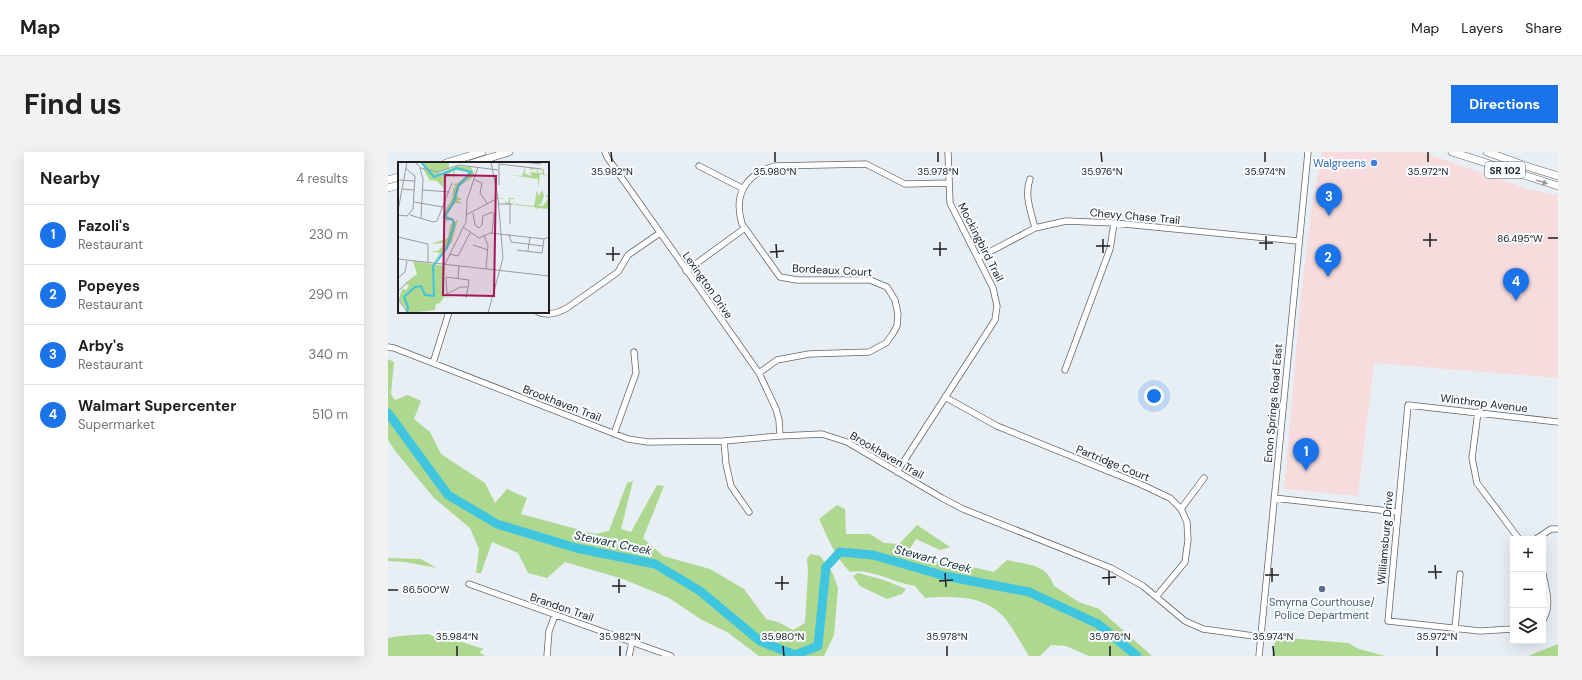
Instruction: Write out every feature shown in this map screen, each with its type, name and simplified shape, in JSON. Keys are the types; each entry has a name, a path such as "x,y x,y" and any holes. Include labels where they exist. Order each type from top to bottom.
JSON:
{"main road":[{"path":"449,162 482,152"},
{"path":"477,162 509,152"},
{"name":"SR 102","path":"1452,152 1558,186"},
{"name":"SR 102","path":"1487,152 1558,176"},
{"path":"388,180 398,177"},
{"path":"388,188 398,185"}],"street":[{"name":"Lexington Drive","path":"605,152 660,234 759,374 776,409 779,420 780,436"},
{"name":"Mockingbird Trail","path":"898,472 995,320 997,306 993,288 950,203 948,152"},
{"name":"Enon Springs Road East","path":"1259,656 1298,241 1308,152"},
{"path":"699,166 742,188 761,170 775,166 866,164 905,184 949,184"},
{"path":"1030,179 1028,202 1035,228"},
{"name":"Bordeaux Court","path":"742,188 739,214 746,228 780,277 797,280 870,280 887,287 895,300 898,314 897,326 886,343 869,352 809,354 777,360 759,374"},
{"name":"Chevy Chase Trail","path":"978,258 1035,228 1066,221 1298,241"},
{"path":"1065,370 1110,249 1114,224"},
{"path":"686,271 746,228"},
{"path":"540,313 559,312 567,308 618,272 628,255 660,234"},
{"path":"433,363 449,313"},
{"name":"Brookhaven Trail","path":"388,347 394,348 628,439 648,442 724,442 780,436 822,434 847,442 963,509 1111,568 1143,586 1184,621 1202,629 1261,637"},
{"path":"614,434 636,373 634,352"},
{"name":"Partridge Court","path":"945,397 997,426 1170,498 1181,509"},
{"name":"Winthrop Avenue","path":"1408,405 1558,422"},
{"name":"Williamsburg Drive","path":"1408,405 1388,621 1480,631 1510,629"},
{"path":"1478,412 1472,458 1477,483 1517,536"},
{"path":"724,442 726,464 731,486 749,512"},
{"path":"1156,597 1185,562 1188,540 1187,522 1181,509 1204,478"},
{"path":"1274,498 1398,512"},
{"path":"1540,536 1551,529 1558,529"},
{"path":"1455,629 1460,574"},
{"name":"Brandon Trail","path":"469,584 671,656"},
{"path":"1546,593 1548,606 1546,615"},
{"path":"547,656 549,631 555,615"},
{"path":"629,656 632,642"}],"shaded area":[{"path":"1322,152 1422,152 1528,189 1558,195 1558,378 1374,363 1358,496 1284,489 1301,296 1312,206"}],"green space":[{"path":"388,359 394,362 391,394 395,400 408,395 421,401 414,419 430,432 441,454 485,483 495,503 507,489 527,498 521,514 595,534 609,531 627,483 633,481 621,529 631,532 657,485 664,486 643,538 663,556 710,569 744,589 766,619 778,622 793,630 805,623 808,572 807,559 810,554 820,556 832,572 838,588 834,635 824,656 759,656 727,632 702,620 669,598 623,579 565,562 547,578 528,573 518,553 492,542 481,573 476,573 479,549 470,528 434,498 388,440"},
{"path":"837,505 845,509 846,534 870,534 884,543 899,544 917,525 950,547 940,550 916,539 908,552 939,562 968,566 994,572 1007,560 1035,566 1047,573 1054,586 1079,602 1099,609 1152,656 1089,656 1066,646 1051,645 1040,656 1029,656 1005,619 994,608 976,600 966,598 925,598 915,586 866,572 850,572 836,554 819,519"},
{"path":"388,558 421,559 437,568 405,562 388,561"},
{"path":"858,573 884,580 906,589 902,594 887,599 860,586 853,576"},
{"path":"429,634 440,640 462,642 484,649 479,652 485,656 388,656 388,637"},
{"path":"1276,637 1348,643 1359,649 1385,656 1272,656"},
{"path":"1558,644 1558,656 1528,656"}],"waterway":[{"name":"Stewart Creek","path":"388,413 448,495 497,524 576,548 655,564 700,591 760,641 795,655 818,646 826,567 840,552 873,555 945,576 1029,592 1098,624 1137,656"}],"place":[{"name":"Walgreens","path":"1374,163"},
{"name":"Arby's","path":"1329,216"},
{"name":"Popeyes","path":"1328,277"},
{"name":"Walmart Supercenter","path":"1516,301"},
{"name":"Fazoli's","path":"1306,471"},
{"name":"Smyrna Courthouse/ Police Department","path":"1322,589"}]}
